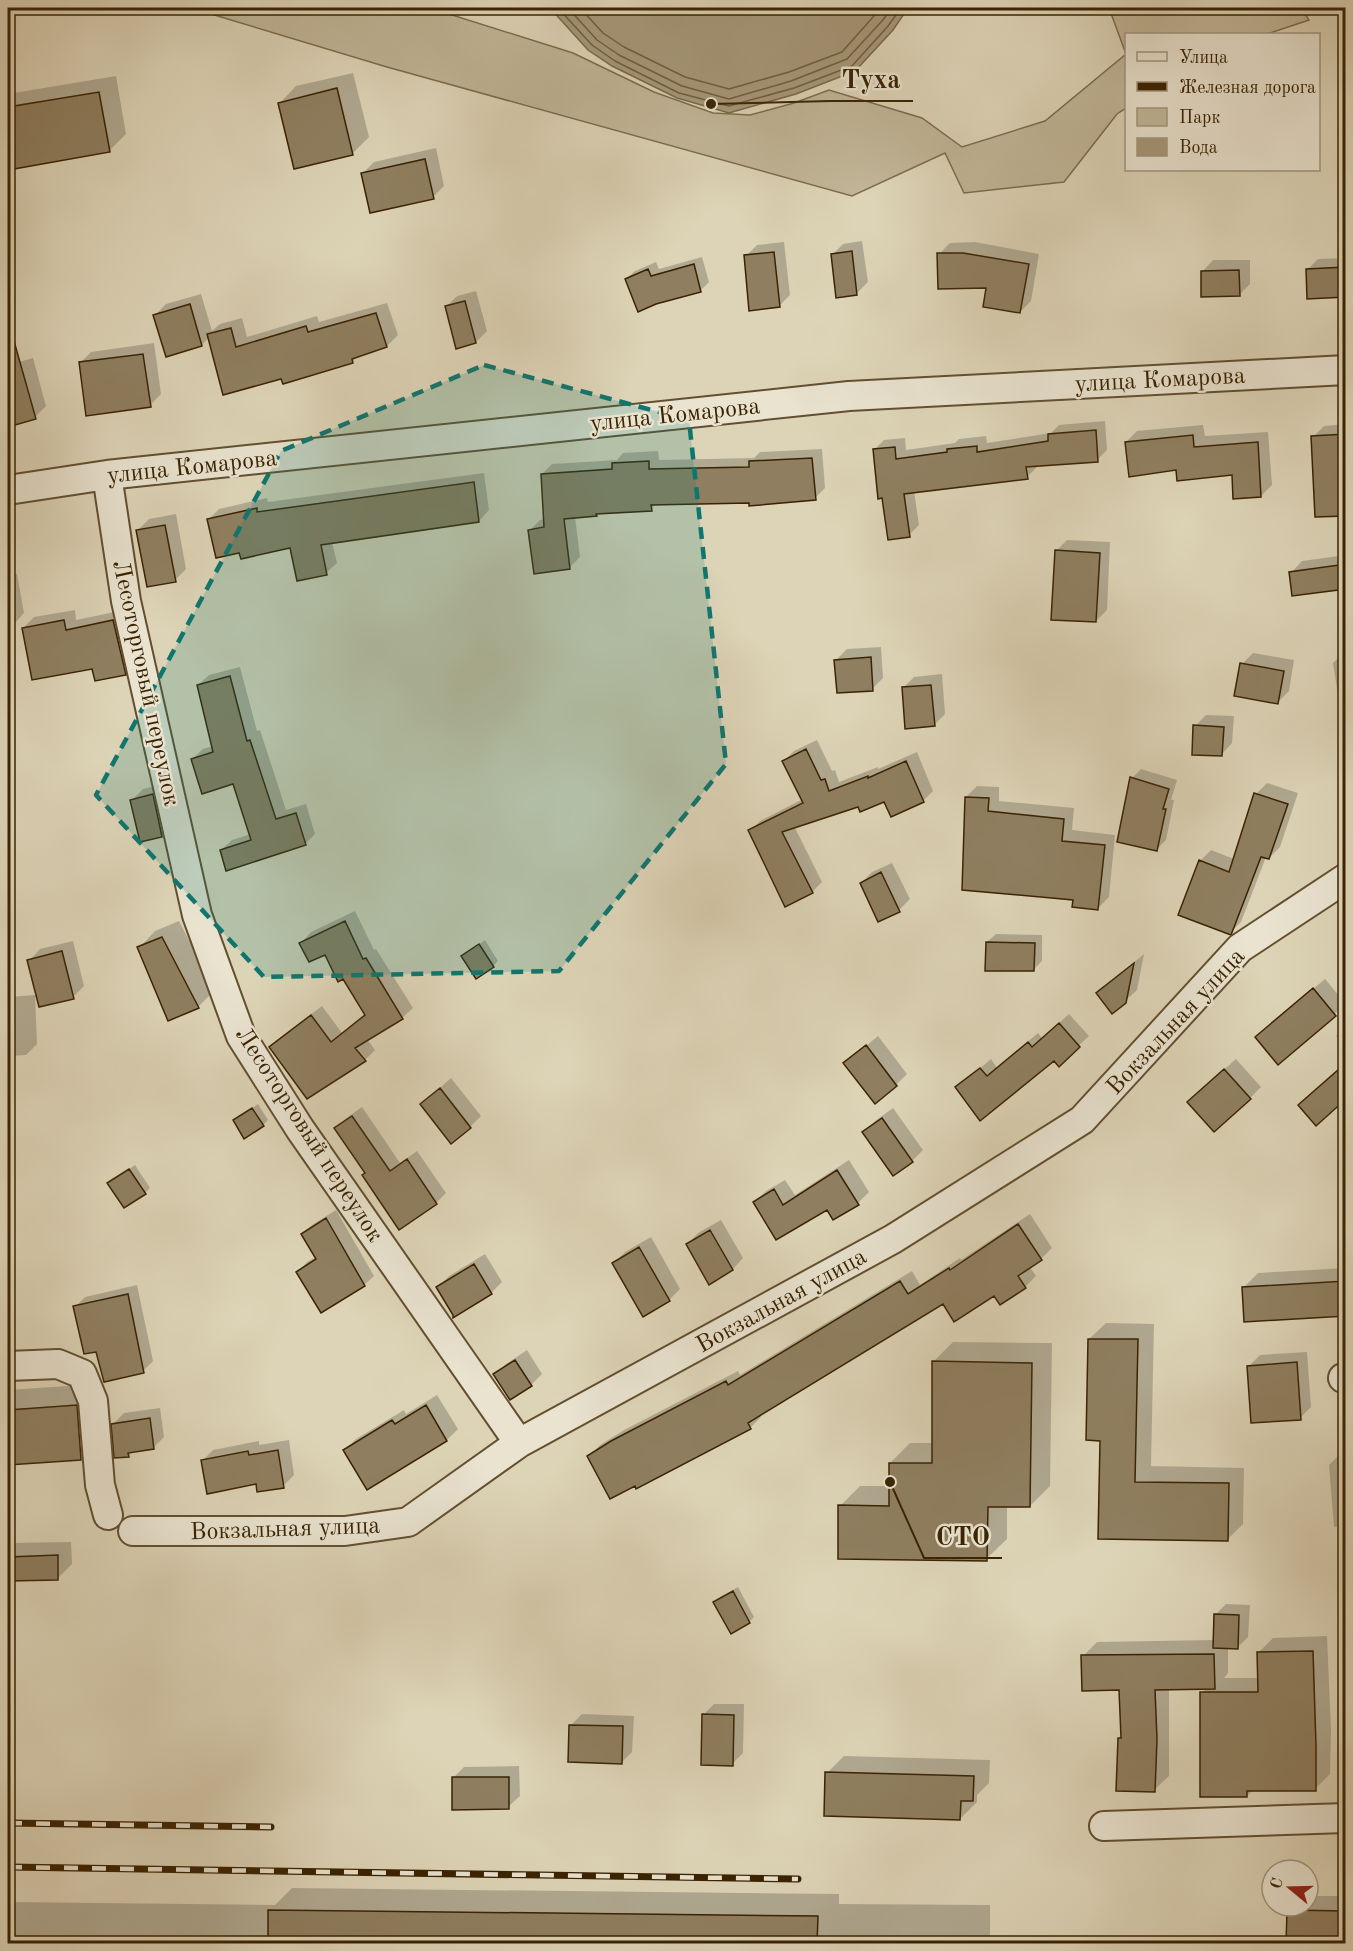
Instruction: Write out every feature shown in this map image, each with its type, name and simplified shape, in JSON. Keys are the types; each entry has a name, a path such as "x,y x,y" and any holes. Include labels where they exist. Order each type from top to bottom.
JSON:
{"street":[{"name":"улица Комарова","path":"8,490 106,475 849,396 1346,370"},
{"name":"Лесоторговый переулок","path":"106,475 126,601 197,915 241,1036 300,1129 519,1443"},
{"name":"Вокзальная улица","path":"133,1531 345,1531 408,1522 519,1443 893,1239 1082,1120 1240,948 1346,878"},
{"path":"8,1366 58,1364 82,1374 93,1401 100,1485 108,1515"},
{"path":"1104,1826 1346,1818"}],"highlighted area":[{"path":"484,365 689,420 726,764 559,971 264,977 96,795 281,451"}],"green space":[{"path":"191,8 430,8 573,53 654,92 713,113 750,115 794,103 829,90 922,118 962,147 1045,121 1125,55 1125,109 1117,114 1064,182 964,193 945,153 852,196 387,67"},
{"path":"1109,8 1301,8 1309,20 1270,33 1125,33 1125,51"}],"water":[{"path":"550,8 908,8 893,30 855,71 796,94 729,113 677,98 612,66 588,50"}],"building":[{"path":"337,88 353,155 294,169 278,103"},
{"path":"99,92 110,152 8,170 8,107"},
{"path":"425,159 434,199 370,213 361,173"},
{"path":"852,251 857,295 836,298 831,254"},
{"path":"774,252 780,307 749,311 744,255"},
{"path":"937,253 963,253 1029,264 1020,313 983,307 986,288 938,289"},
{"path":"694,264 701,292 656,304 638,312 625,279 648,269 651,276"},
{"path":"1346,267 1346,297 1307,299 1306,269"},
{"path":"1239,270 1240,296 1201,297 1201,271"},
{"path":"465,301 476,343 456,349 445,306"},
{"path":"190,304 202,346 166,357 153,315"},
{"path":"376,313 387,347 352,359 353,363 283,384 281,379 223,395 207,334 231,328 236,347 306,326 308,332"},
{"path":"8,341 14,341 36,419 8,427"},
{"path":"143,354 151,407 86,416 79,362"},
{"path":"1096,430 1098,462 1026,467 1028,479 904,494 910,537 888,540 882,498 878,499 873,449 895,447 896,459 977,446 977,452 1048,441 1048,434"},
{"path":"1346,434 1346,516 1315,517 1311,436"},
{"path":"1193,435 1194,447 1258,442 1261,497 1233,499 1232,475 1177,481 1176,470 1129,477 1125,442"},
{"path":"812,458 816,500 749,506 749,503 651,505 652,511 596,514 597,516 564,519 570,569 534,574 528,530 544,527 541,474 612,469 612,463 649,461 649,469 749,467 749,461"},
{"path":"474,482 479,522 321,545 327,575 297,581 290,548 241,559 239,553 216,558 207,519 257,508 257,512"},
{"path":"165,525 176,582 147,587 136,530"},
{"path":"1055,550 1100,553 1096,622 1051,620"},
{"path":"1346,564 1346,589 1292,596 1289,572"},
{"path":"64,620 66,630 113,620 126,675 95,681 92,669 32,680 22,628"},
{"path":"871,657 873,691 837,693 834,660"},
{"path":"1240,663 1284,671 1278,704 1234,696"},
{"path":"230,676 247,741 250,740 276,819 296,813 306,845 226,871 220,850 251,840 233,784 202,794 191,759 213,752 197,685"},
{"path":"931,685 935,726 905,729 902,687"},
{"path":"1193,725 1224,727 1222,756 1192,755"},
{"path":"806,749 821,780 825,779 829,791 868,776 868,778 906,761 924,802 891,817 884,802 860,812 858,807 782,832 813,893 785,907 748,830 803,803 782,761"},
{"path":"1130,777 1169,789 1163,809 1166,809 1157,851 1117,842"},
{"path":"1254,793 1288,804 1269,859 1261,857 1231,935 1178,915 1199,860 1229,872"},
{"path":"153,794 162,837 140,842 130,800"},
{"path":"965,797 989,798 988,811 1064,819 1062,841 1105,845 1098,910 1072,907 1073,900 962,890"},
{"path":"881,872 900,912 878,922 860,883"},
{"path":"345,921 363,959 366,958 403,1019 355,1048 366,1061 307,1099 269,1047 311,1015 331,1042 365,1015 343,979 338,982 325,955 309,962 299,943"},
{"path":"162,937 199,1008 168,1021 137,947"},
{"path":"986,942 1035,943 1034,971 985,971"},
{"path":"479,944 494,967 476,979 461,956"},
{"path":"62,951 74,999 39,1007 27,960"},
{"path":"1134,963 1126,1003 1112,1014 1096,993"},
{"path":"1313,988 1336,1016 1278,1065 1255,1037"},
{"path":"1059,1023 1080,1047 1059,1067 1054,1061 980,1121 955,1087 980,1068 987,1076 1028,1042 1032,1047"},
{"path":"866,1045 897,1086 875,1104 843,1063"},
{"path":"1346,1063 1346,1099 1316,1126 1298,1105"},
{"path":"1224,1069 1251,1099 1214,1132 1187,1102"},
{"path":"440,1088 471,1128 451,1144 420,1104"},
{"path":"252,1108 264,1126 244,1139 233,1120"},
{"path":"352,1116 390,1171 407,1159 437,1204 399,1230 362,1175 365,1173 334,1128"},
{"path":"882,1118 913,1162 893,1176 862,1132"},
{"path":"129,1169 146,1194 124,1208 107,1183"},
{"path":"837,1170 859,1205 833,1220 827,1210 776,1240 753,1202 774,1189 783,1205"},
{"path":"326,1218 365,1286 321,1313 296,1272 316,1259 301,1234"},
{"path":"1018,1224 1042,1260 1018,1276 1026,1288 1000,1305 994,1296 954,1322 943,1304 748,1423 751,1429 636,1489 635,1486 610,1499 587,1456 611,1441 726,1381 728,1385 900,1281 908,1294 949,1268 950,1270"},
{"path":"710,1230 733,1270 709,1285 686,1244"},
{"path":"639,1247 670,1301 643,1317 612,1263"},
{"path":"474,1264 492,1294 453,1318 436,1287"},
{"path":"1346,1281 1346,1316 1244,1322 1242,1287"},
{"path":"128,1294 144,1373 104,1382 96,1352 84,1354 73,1306"},
{"path":"1088,1339 1138,1339 1135,1482 1229,1483 1228,1541 1098,1539 1100,1441 1086,1440"},
{"path":"515,1360 532,1386 510,1400 493,1374"},
{"path":"932,1361 1032,1363 1030,1507 988,1507 987,1561 838,1559 838,1505 889,1506 889,1463 932,1463"},
{"path":"1297,1362 1301,1420 1251,1423 1247,1366"},
{"path":"77,1405 81,1460 8,1465 8,1410"},
{"path":"426,1405 447,1441 367,1490 343,1450 392,1420 395,1424"},
{"path":"150,1418 154,1449 128,1453 129,1457 114,1458 111,1424"},
{"path":"278,1450 284,1488 257,1492 256,1484 207,1494 201,1460 248,1451 249,1455"},
{"path":"58,1555 58,1580 8,1581 8,1557"},
{"path":"733,1591 750,1623 731,1634 713,1602"},
{"path":"1214,1614 1239,1615 1238,1649 1213,1648"},
{"path":"1313,1651 1316,1791 1247,1791 1247,1797 1200,1797 1200,1692 1258,1692 1257,1652"},
{"path":"1214,1654 1215,1689 1155,1690 1157,1739 1155,1792 1116,1791 1118,1738 1121,1738 1119,1690 1082,1691 1081,1655"},
{"path":"702,1714 734,1715 733,1766 701,1765"},
{"path":"569,1725 623,1726 622,1764 568,1762"},
{"path":"825,1772 974,1776 973,1801 961,1801 960,1820 824,1816"},
{"path":"452,1777 509,1777 509,1809 452,1810"},
{"path":"268,1910 818,1916 817,1944 268,1944"},
{"path":"1320,1911 1346,1911 1346,1944 1286,1944 1287,1918 1320,1918"}],"railway":[{"path":"8,1823 271,1827"},
{"path":"8,1867 798,1879"}],"place":[{"name":"Туха","path":"711,104"},
{"name":"СТО","path":"890,1482"}]}
